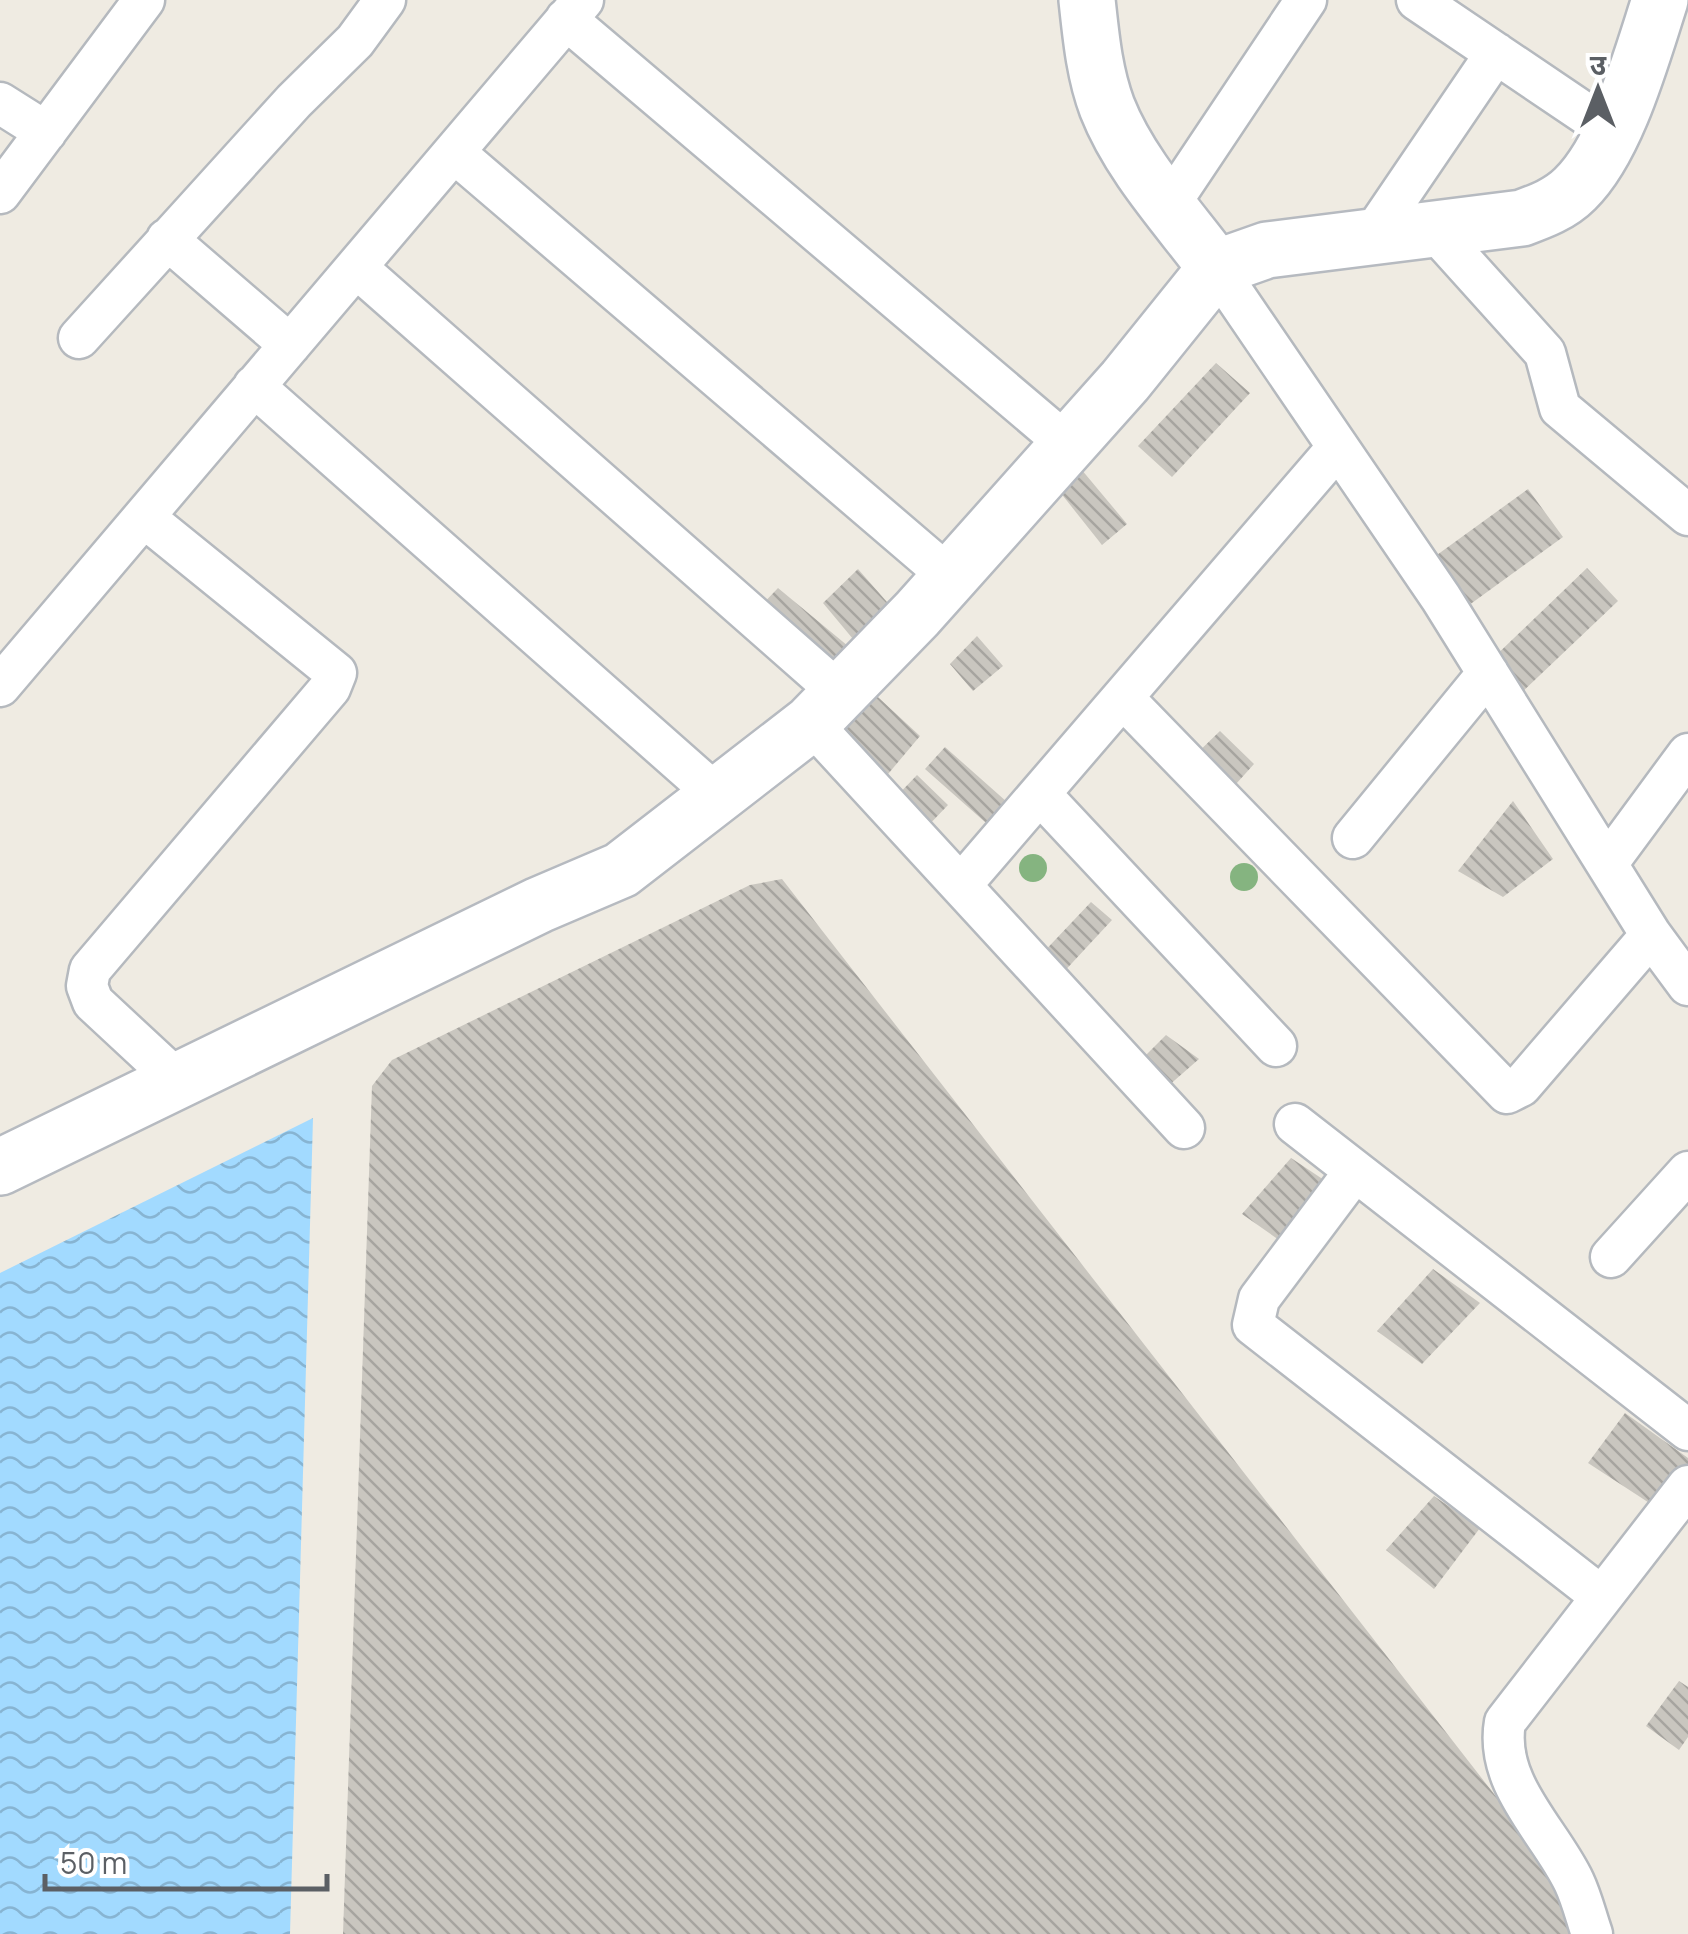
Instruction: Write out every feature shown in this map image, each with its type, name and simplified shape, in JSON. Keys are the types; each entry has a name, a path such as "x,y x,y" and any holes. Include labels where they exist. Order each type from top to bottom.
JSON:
{"street":[{"path":"0,193 144,0"},
{"path":"79,338 355,41 385,0"},
{"path":"1087,0 1092,55 1108,109 1135,159 1216,268 1338,447 1488,673 1650,935 1688,985"},
{"path":"1170,205 1306,0"},
{"path":"1417,0 1611,131"},
{"path":"0,1167 621,870 719,798 825,708 1068,445 1216,268 1267,250 1436,232 1522,218 1547,209 1575,189 1611,131 1660,0"},
{"path":"0,686 456,154 574,9 1068,445"},
{"path":"1369,240 1496,53"},
{"path":"0,103 46,132"},
{"path":"456,154 950,577"},
{"path":"1436,232 1545,353 1560,408 1688,515"},
{"path":"168,239 290,345"},
{"path":"358,268 825,708 962,886 1184,1128"},
{"path":"254,386 719,798"},
{"path":"962,886 1338,447"},
{"path":"145,518 336,673 330,688 90,970 87,986 93,1002 178,1081"},
{"path":"1354,838 1488,673"},
{"path":"1123,698 1508,1093 1521,1086 1650,935"},
{"path":"1607,864 1688,754"},
{"path":"1040,794 1276,1046"},
{"path":"1295,1124 1688,1430"},
{"path":"1355,1171 1259,1299 1253,1325 1602,1597"},
{"path":"1611,1257 1688,1172"},
{"path":"1592,1934 1574,1883 1533,1821 1502,1737 1505,1722 1688,1486"}],"water":[{"path":"313,1118 290,1934 0,1934 0,1273"}],"building":[{"path":"1216,363 1250,393 1172,477 1138,446"},
{"path":"1071,457 1127,524 1102,545 1048,477"},
{"path":"1528,489 1563,537 1465,608 1430,560"},
{"path":"1587,568 1618,601 1519,695 1488,663"},
{"path":"858,569 894,610 858,645 823,603"},
{"path":"778,588 854,651 827,682 755,612"},
{"path":"977,636 1003,666 973,691 950,664"},
{"path":"866,686 920,736 878,786 822,723"},
{"path":"1220,731 1254,764 1227,794 1191,759"},
{"path":"945,747 1007,802 994,830 925,769"},
{"path":"917,775 948,805 923,831 892,801"},
{"path":"1513,801 1553,859 1503,897 1458,871"},
{"path":"782,879 1603,1934 343,1934 372,1086 392,1060 750,885"},
{"path":"1091,902 1112,920 1059,977 1038,958"},
{"path":"1166,1035 1199,1059 1159,1094 1133,1068"},
{"path":"1291,1158 1333,1186 1289,1247 1242,1214"},
{"path":"1433,1269 1480,1303 1422,1364 1377,1331"},
{"path":"1625,1413 1688,1458 1688,1470 1657,1508 1588,1463"},
{"path":"1434,1496 1480,1528 1434,1589 1386,1550"},
{"path":"1679,1681 1688,1687 1688,1737 1679,1750 1646,1726"}]}
